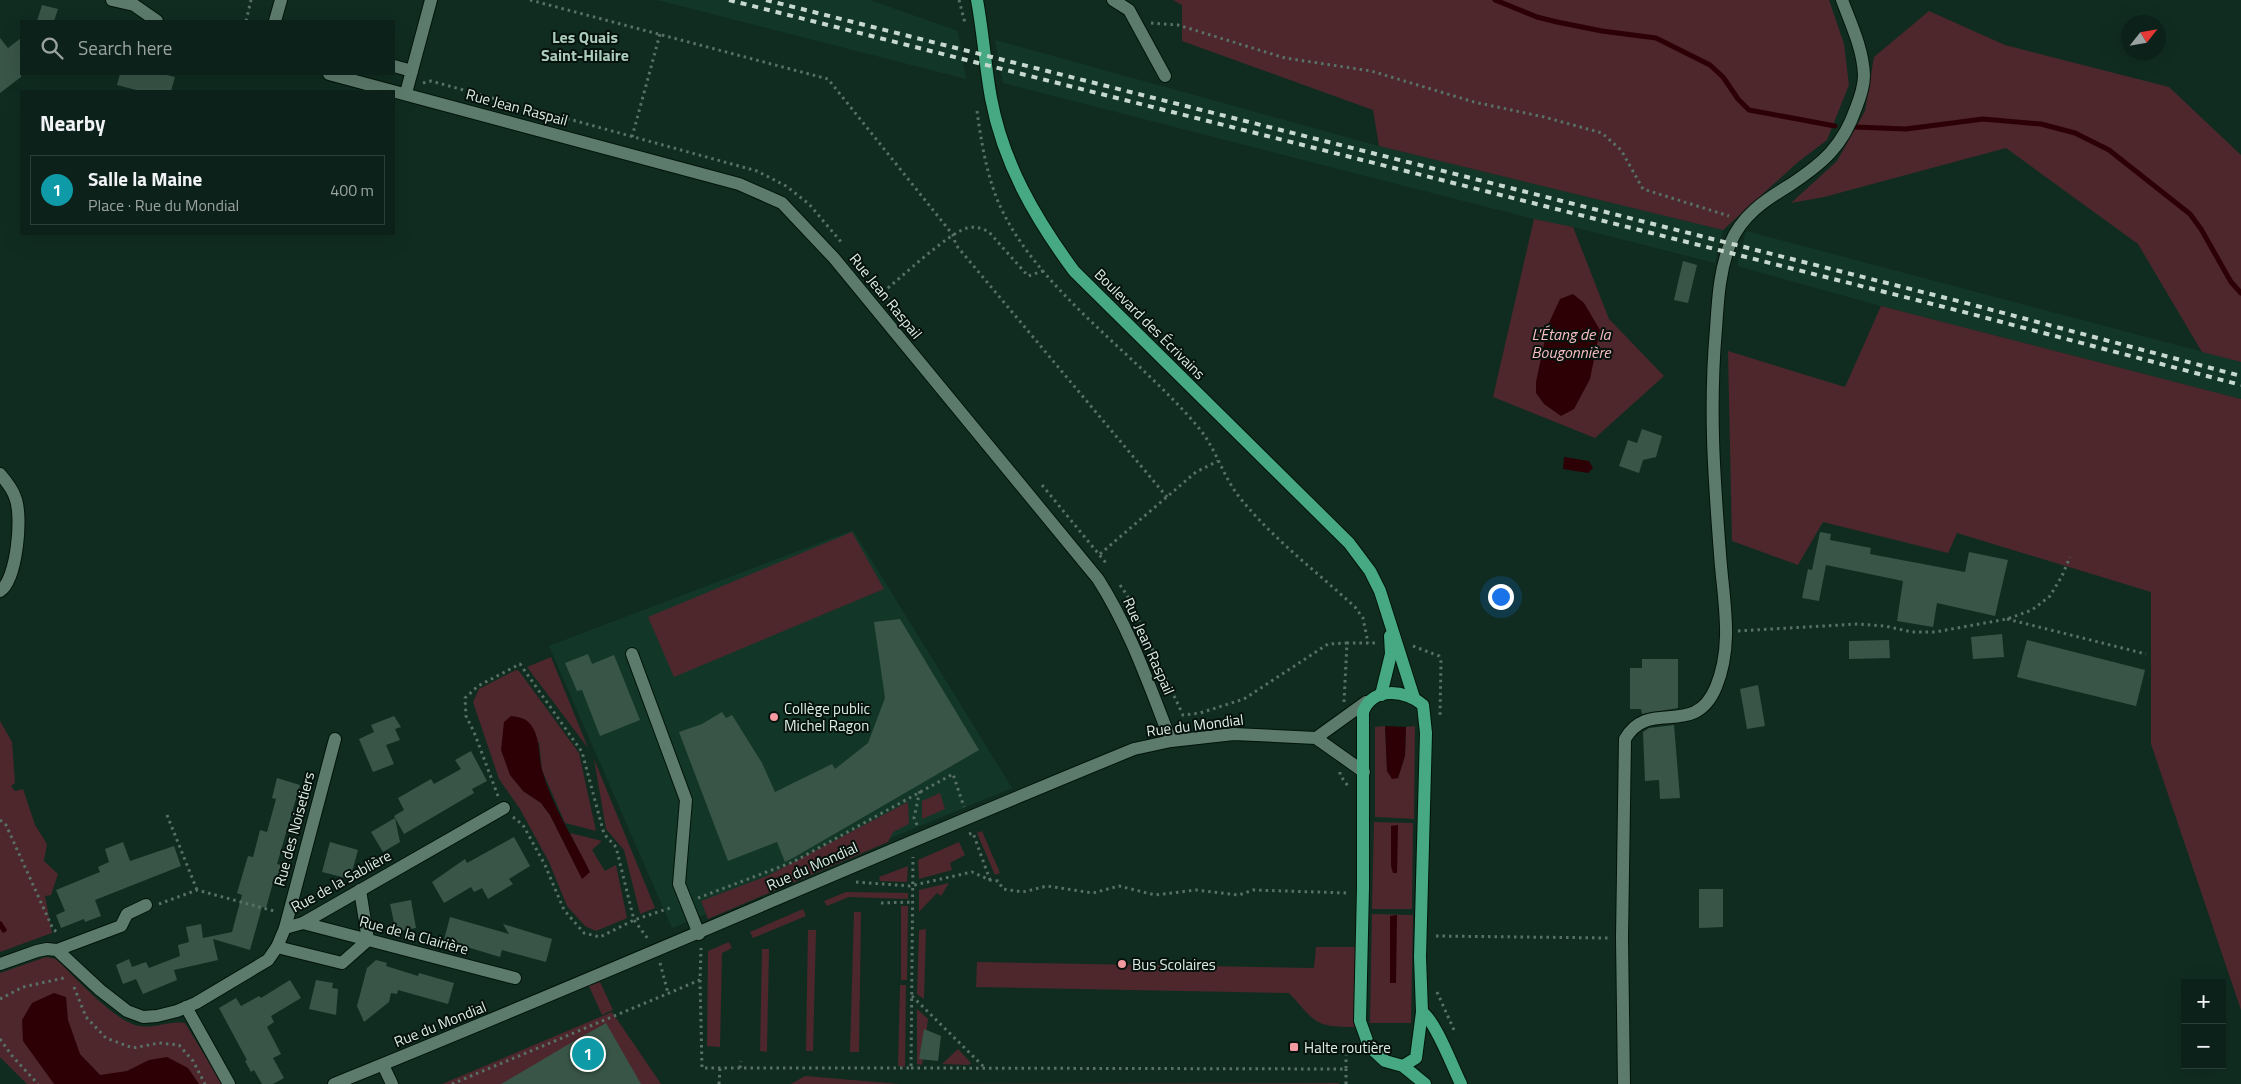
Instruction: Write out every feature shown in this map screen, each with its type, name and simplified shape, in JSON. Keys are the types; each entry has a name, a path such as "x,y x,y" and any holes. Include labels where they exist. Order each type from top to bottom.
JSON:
{"main road":[{"name":"Boulevard des Écrivains","path":"977,0 991,99 1001,137 1015,177 1049,236 1074,271 1349,544 1370,571 1380,591 1414,698 1423,705 1426,733 1420,957 1422,1012 1416,1058 1403,1066"},
{"path":"1381,695 1391,654 1390,620"},
{"path":"1414,698 1396,692 1381,695 1366,702 1363,712 1364,772 1360,1022 1369,1046 1385,1061 1403,1066 1425,1084"},
{"path":"1422,1012 1434,1028 1461,1084"}],"street":[{"path":"112,0 134,6 155,20"},
{"path":"275,20 281,0"},
{"path":"409,82 431,0"},
{"path":"1113,0 1129,10 1164,76"},
{"path":"1624,1084 1622,938 1625,739 1630,730 1639,722 1647,719 1692,715 1701,708 1715,688 1722,669 1727,630 1714,483 1711,415 1712,370 1718,291 1730,244 1742,221 1766,200 1814,170 1839,144 1851,123 1864,76 1860,47 1842,0"},
{"name":"Rue Jean Raspail","path":"395,67 409,82"},
{"name":"Rue Jean Raspail","path":"339,75 409,82 738,184 782,203 834,258 1098,579 1116,608 1134,646 1171,741"},
{"path":"0,474 16,498 19,517 13,569 5,588 0,591"},
{"path":"632,654 686,800 679,884 699,934"},
{"path":"1364,772 1316,738 1366,702"},
{"name":"Rue du Mondial","path":"334,1084 699,934 889,850 1134,749 1171,741 1234,734 1316,738"},
{"name":"Rue des Noisetiers","path":"285,928 290,903 335,739"},
{"name":"Rue de la Sablière","path":"57,950 126,1011 143,1017 157,1016 186,1007 268,960 277,947 285,928 304,923 504,808"},
{"path":"277,947 342,963 368,940 360,890"},
{"path":"0,964 37,951 57,950 121,926 127,914 146,906"},
{"name":"Rue de la Clairière","path":"304,923 515,978"},
{"path":"186,1007 230,1084"},
{"path":"383,1065 392,1084"}],"path":[{"path":"246,20 251,0"},
{"path":"530,0 828,79 953,235 956,245 1167,497"},
{"path":"1137,22 1178,25 1285,58 1371,71 1474,102 1544,117 1602,133 1621,150 1643,189 1742,221"},
{"path":"409,82 431,82 632,137 660,34"},
{"path":"883,292 953,235 968,228 981,228 989,232 1028,276 1043,271"},
{"path":"1100,554 1196,472 1218,461"},
{"path":"1727,630 1755,631 1857,624 1885,626 1912,632 1935,632 2007,619 2032,610 2050,596 2062,576 2070,557"},
{"path":"2007,619 2146,654"},
{"path":"1344,703 1347,643"},
{"path":"1183,715 1200,713 1244,699 1328,644 1381,643"},
{"path":"1411,645 1439,656 1441,662 1440,721"},
{"path":"668,993 657,951 634,920 616,847 604,834 582,752 520,664 478,686 465,698 466,716 504,808 523,825 545,865 564,910 584,933 600,937 634,920 793,862 953,774"},
{"path":"167,815 197,890"},
{"path":"0,820 6,825 21,854 53,928 70,945"},
{"path":"964,837 972,833 990,880"},
{"path":"904,861 920,854"},
{"path":"911,1068 913,857"},
{"path":"861,878 853,882 914,885 972,872 990,880 998,881 1003,889 1023,892 1047,886 1093,893 1119,886 1155,895 1196,890 1239,896 1253,890 1348,892"},
{"path":"146,906 156,905 197,890 273,912 290,903"},
{"path":"881,903 914,902"},
{"path":"1436,926 1436,944"},
{"path":"1436,936 1622,938"},
{"path":"708,945 700,948 702,1068 1346,1069"},
{"path":"0,999 23,987 63,976 68,980"},
{"path":"452,1084 700,980"},
{"path":"74,985 86,1017 106,1038 133,1048 159,1043 179,1046 193,1061 205,1084"},
{"path":"1435,989 1456,1034"},
{"path":"912,996 985,1068"},
{"path":"0,1039 12,1057 38,1084"},
{"path":"1346,1055 1346,1084"},
{"path":"740,1068 741,1061"},
{"path":"719,1084 720,1068"}],"shaded area":[{"path":"657,0 870,0 958,31 966,79"},
{"path":"1173,0 1829,0 1844,44 1849,85 1827,140 1798,162 1723,230 1379,146 1373,110 1182,41 1182,5"},
{"path":"1929,11 2005,45 2169,87 2241,155 2241,362 2202,352 2138,244 2006,148 1824,197 1791,203 1837,161 1865,111 1874,57"},
{"path":"995,40 1379,146 1723,230 1715,263 1534,219 1003,83"},
{"path":"1534,219 1573,227 1609,319 1664,376 1595,438 1493,397"},
{"path":"1746,231 2241,362 2241,399 1881,306 1737,266"},
{"path":"1881,306 2241,399 2241,1010 2151,744 2151,592 1957,533 1948,553 1823,522 1798,565 1732,541 1728,351 1845,387"},
{"name":"Collège public Michel Ragon","path":"853,530 1012,788 672,928 549,646"},
{"path":"852,532 884,589 674,677 648,617"},
{"path":"551,657 588,748 527,667"},
{"path":"516,670 519,671 579,753 596,831 565,823 542,770 539,741 523,791 541,803 550,815 582,878 589,872 570,833 602,841 592,850 605,871 616,865 627,918 596,931 585,926 567,906 549,862 520,809 499,779 473,702 479,689"},
{"path":"0,721 12,742 15,783 11,786 15,791 23,789 35,825 47,844 44,861 58,874 51,895 45,896 52,933 0,952"},
{"path":"1385,726 1387,769 1398,778 1405,756 1406,727 1415,726 1414,819 1375,817 1375,727"},
{"path":"594,759 655,908 640,914 624,850 606,829"},
{"path":"940,793 945,809 922,819 922,801"},
{"path":"908,802 909,824 893,832 888,842 708,919 701,901 767,876"},
{"path":"1374,822 1413,823 1412,909 1372,909"},
{"path":"982,831 1000,873 995,875 977,833"},
{"path":"959,842 965,855 950,863 952,870 919,879 918,860"},
{"path":"908,866 907,882 880,881 879,877"},
{"path":"949,883 941,896 937,893 919,912 919,890"},
{"path":"846,892 908,893 908,899 849,897 827,906 824,901"},
{"path":"901,906 908,906 907,980 901,980"},
{"path":"803,909 806,916 753,938 750,932"},
{"path":"854,912 861,912 859,1052 850,1052"},
{"path":"1372,914 1413,915 1411,1023 1370,1023"},
{"path":"926,929 924,999 917,994 919,930"},
{"path":"808,930 816,930 813,1051 806,1051"},
{"path":"729,942 732,948 722,953 720,1047 707,1046 708,951"},
{"path":"1316,947 1355,947 1355,1027 1331,1026 1316,1021 1289,993 976,987 977,962 1314,968"},
{"path":"762,949 769,949 767,1052 760,1051"},
{"path":"46,957 56,959 107,1008 129,1023 145,1027 179,1022 185,1023 222,1084 27,1084 0,1057 0,973"},
{"path":"600,982 613,1010 602,1015 589,986"},
{"path":"900,985 906,985 905,1067 898,1066"},
{"path":"917,1009 928,1019 922,1065 917,1064"},
{"path":"612,1012 661,1084 442,1084"},
{"path":"958,1049 971,1063 969,1065 942,1064"},
{"path":"805,1076 900,1084 791,1084"},
{"path":"1339,1083 1339,1084 900,1084"}],"water":[{"name":"L'Étang de la Bougonnière","path":"1573,294 1584,303 1600,330 1590,379 1574,409 1561,416 1544,404 1536,393 1536,382 1548,325 1560,299"},
{"path":"1564,457 1589,461 1593,468 1588,473 1563,469"},
{"path":"511,716 525,719 534,730 546,783 557,809 590,872 582,879 550,815 541,803 523,791 510,775 501,750 504,722"},
{"path":"1385,726 1406,727 1405,756 1398,778 1392,779 1387,771"},
{"path":"1398,825 1397,873 1393,873 1391,866 1391,826"},
{"path":"1397,915 1396,983 1390,983 1390,916"},
{"path":"54,993 66,997 68,1020 80,1054 100,1075 127,1071 149,1060 167,1057 188,1068 199,1084 54,1084 23,1041 22,1020 32,1003"}],"building":[{"path":"42,5 58,9 54,20 37,20"},
{"path":"0,38 8,48 20,39 21,77 0,93"},
{"path":"120,75 167,75 175,77 171,90 136,90 117,85"},
{"path":"1683,261 1697,265 1688,303 1674,300"},
{"path":"1642,429 1662,436 1656,457 1643,460 1639,473 1619,466 1628,440 1637,443"},
{"path":"1820,532 1831,534 1830,540 1871,548 1870,554 1965,572 1969,552 2008,560 1995,616 1937,603 1933,627 1897,621 1903,581 1826,565 1819,601 1802,598 1808,569 1812,570"},
{"path":"900,619 979,750 785,862 777,842 728,861 679,732 702,724 722,712 726,718 732,715 762,763 775,792 832,764 835,769 868,743 885,698 874,622"},
{"path":"2002,634 2004,657 1973,659 1971,637"},
{"path":"1889,640 1890,658 1849,659 1849,641"},
{"path":"2027,640 2145,670 2136,706 2017,677"},
{"path":"588,654 592,664 614,655 640,720 600,736 582,690 577,691 565,663"},
{"path":"1642,659 1678,659 1678,708 1642,714 1641,709 1630,709 1630,668 1642,668"},
{"path":"1758,685 1765,726 1747,729 1740,689"},
{"path":"394,716 401,727 395,729 400,740 386,745 394,764 373,772 359,739 374,732 371,725"},
{"path":"1674,725 1680,798 1660,799 1659,780 1645,781 1643,732 1649,728"},
{"path":"471,751 487,781 472,789 474,793 404,834 394,816 404,810 398,798 431,779 434,784 461,769 455,760"},
{"path":"277,778 300,785 277,864 286,866 282,881 274,879 266,908 262,907 250,950 213,939 218,960 174,970 177,980 143,994 136,979 123,984 116,965 129,959 132,967 146,962 149,968 180,956 178,945 189,942 186,927 201,924 203,938 232,932 242,895 237,893 248,856 253,857 260,830 267,832 276,799 272,798"},
{"path":"395,818 400,842 383,852 371,832"},
{"path":"514,837 530,866 509,879 513,884 488,899 482,888 474,892 471,887 444,903 432,882 465,859 467,863"},
{"path":"123,842 130,861 174,846 181,866 95,900 101,916 85,922 84,919 61,928 56,915 65,911 56,890 100,872 98,867 109,862 105,849"},
{"path":"330,842 358,850 350,879 322,872"},
{"path":"1699,889 1723,889 1723,927 1699,928"},
{"path":"411,900 416,928 396,932 390,904"},
{"path":"450,917 509,934 503,924 552,939 546,962 502,950 500,957 444,940"},
{"path":"376,960 387,963 386,966 418,976 419,973 454,983 448,1004 398,990 397,994 391,993 389,1002 364,1022 357,1006 367,968"},
{"path":"290,980 301,998 271,1016 274,1022 267,1027 281,1054 273,1058 284,1078 273,1084 262,1084 254,1070 251,1072 245,1061 247,1060 219,1008 236,998 241,1006 259,996 261,998"},
{"path":"316,980 333,983 332,988 338,989 336,1015 309,1009"},
{"path":"606,1023 641,1084 501,1084 569,1044"},
{"path":"924,1029 941,1036 938,1061 919,1059"}],"waterway":[{"path":"1495,0 1537,17 1557,22 1602,31 1656,38 1710,65 1723,77 1738,99 1749,110 1835,126"},
{"path":"1855,127 1906,129 1983,119 2041,124 2075,133 2109,150 2190,214 2201,229 2231,282 2241,293"},
{"path":"0,924 4,930"}],"railway":[{"path":"729,0 1960,311 2241,385"},
{"path":"766,0 1962,302 2241,376"}],"place":[{"name":"Collège public Michel Ragon","path":"774,717"},
{"name":"Bus Scolaires","path":"1122,964"},
{"name":"Halte routière","path":"1294,1047"},
{"name":"Salle la Maine","path":"588,1054"}],"district":[{"name":"Les Quais Saint-Hilaire","path":"585,46"}]}
